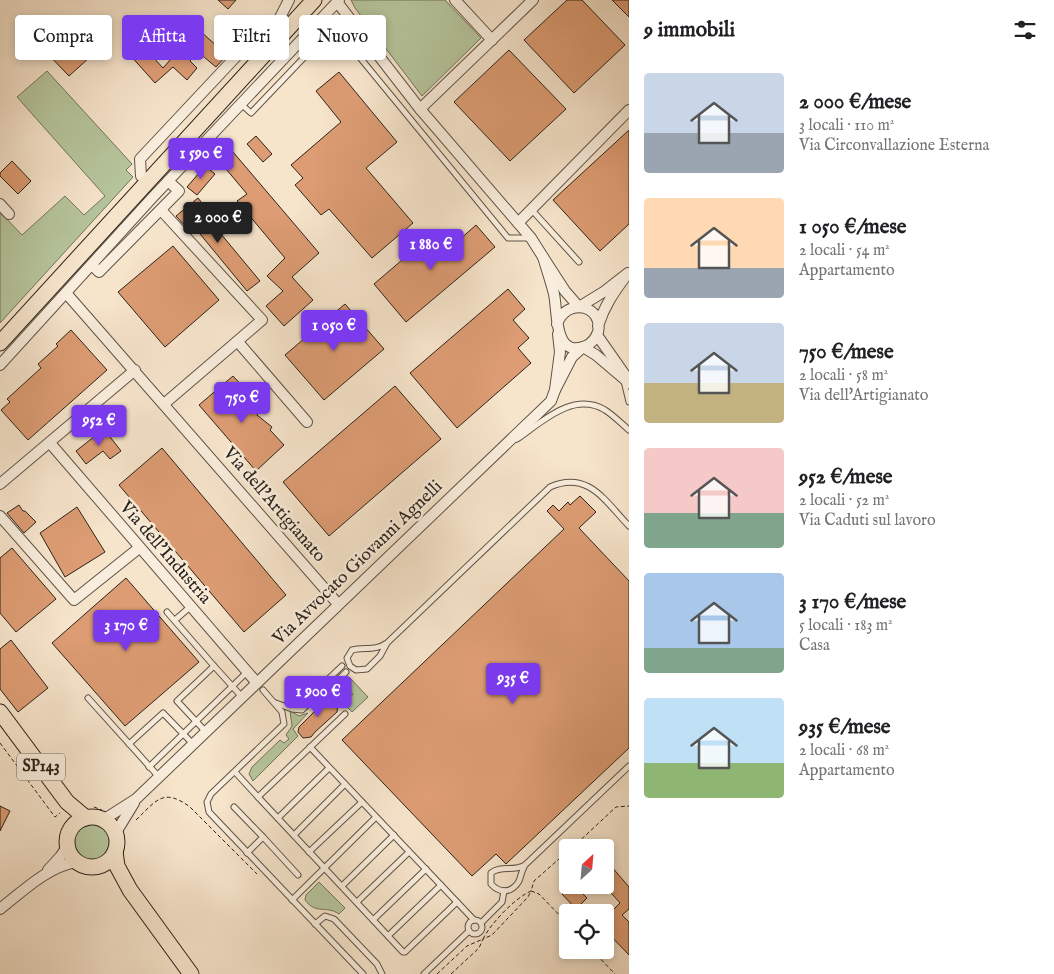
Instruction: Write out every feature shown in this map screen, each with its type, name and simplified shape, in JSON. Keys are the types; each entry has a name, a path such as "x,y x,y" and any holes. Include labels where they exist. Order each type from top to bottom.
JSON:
{"main road":[{"path":"288,15 302,0"},
{"path":"0,343 314,0"},
{"path":"0,330 247,60"},
{"name":"SP143","path":"0,712 67,802 86,818"},
{"name":"SP143","path":"0,720 62,804 72,826"},
{"path":"130,890 108,872 76,862 72,858 66,840 72,826 78,821 92,817 103,820 110,826 115,834 117,866 130,890 191,974"},
{"path":"97,867 110,859 115,852"}],"street":[{"path":"281,15 289,0"},
{"path":"455,0 492,40"},
{"path":"420,108 533,0"},
{"path":"0,365 168,181 338,1 420,108 531,238 565,291 579,306 593,313 598,330 629,381"},
{"path":"518,223 629,110"},
{"path":"92,264 99,272 179,191 168,181"},
{"path":"0,204 9,214"},
{"path":"161,210 262,320 164,404"},
{"path":"543,257 554,294 558,327 560,352 555,390"},
{"path":"628,273 605,291 579,306 568,309 559,318 558,327 560,337 570,346 583,347 596,354 629,381"},
{"path":"583,347 589,344 598,330 603,310 628,273"},
{"name":"Via dell'Artigianato","path":"66,293 338,604"},
{"path":"238,342 307,422"},
{"name":"Via Avvocato Giovanni Agnelli","path":"103,820 136,800 242,697 260,687 338,604 551,401 572,357 583,347"},
{"path":"0,484 135,370"},
{"name":"Via dell'Industria","path":"50,443 260,687"},
{"path":"0,516 74,600 139,548"},
{"name":"Via Avvocato Giovanni Agnelli","path":"115,834 136,800"},
{"path":"0,909 42,876 60,857 67,846"},
{"path":"42,876 64,864 76,862"}],"lane":[{"path":"241,104 251,114 334,26 508,238 531,238"},
{"path":"376,76 387,66"},
{"path":"531,208 579,262"},
{"path":"618,373 625,383 629,402"},
{"path":"494,455 559,410 569,406 581,404 598,406 629,430"},
{"path":"387,643 374,649 358,648 352,650 347,658 348,663 356,670 367,670 380,656 387,643 550,487 566,482 575,482 591,487 629,526"},
{"path":"175,620 190,607"},
{"path":"167,612 242,697"},
{"path":"206,732 177,701 214,666"},
{"path":"312,701 323,684 342,666"},
{"path":"149,767 247,672"},
{"path":"269,697 280,706 302,710 328,690 346,672"},
{"path":"260,687 282,712 284,724 212,794 207,802 208,807 211,815 363,974"},
{"path":"88,698 159,778"},
{"path":"129,744 163,713 193,745"},
{"path":"258,797 345,714"},
{"path":"310,747 474,920 478,920 483,927 480,933 473,934 469,931"},
{"path":"525,865 518,881 510,889 504,891 496,889 491,884 491,873 499,869 520,868 525,865 629,766"},
{"path":"278,818 330,768"},
{"path":"235,772 403,952 406,952 457,902"},
{"path":"294,835 345,784"},
{"path":"309,852 362,802"},
{"path":"234,807 298,875"},
{"path":"292,900 376,817"},
{"path":"342,886 394,835"},
{"path":"247,853 263,837"},
{"path":"357,902 409,852"},
{"path":"373,920 426,869"},
{"path":"388,936 441,885"},
{"path":"481,923 502,902 504,891"},
{"path":"315,924 325,916 334,919 377,964 382,974"},
{"path":"424,974 469,931 469,923 474,920"}],"path":[{"path":"134,821 158,799 169,796 181,800 262,879"},
{"path":"582,839 616,807 629,806"},
{"path":"437,974 467,946 492,935 528,897 532,891 534,881 559,859"},
{"path":"451,974 479,948 488,930 522,895 532,891 539,894 559,915"},
{"path":"601,959 615,974"}],"green space":[{"path":"351,0 445,0 481,38 422,96 386,49 386,15 360,15"},
{"path":"47,71 132,164 126,170 133,177 0,323 0,212 22,235 65,196 84,215 105,196 17,97"},
{"path":"349,677 368,697 352,712 344,704 353,694 351,693 342,702 338,698 343,693 338,688"},
{"path":"290,711 299,716 308,713 293,729 298,736 253,781 249,774 252,767 280,740 284,743 289,739 286,735 292,726"},
{"path":"92,823 106,828 111,842 106,856 92,861 78,856 73,842 78,828"},
{"path":"319,882 345,908 339,914 330,910 317,909 309,905 305,900 306,895"}],"building":[{"path":"218,0 236,0 228,9"},
{"path":"567,0 582,0 625,45 574,93 524,40"},
{"path":"612,0 629,0 629,17"},
{"path":"204,35 214,43 214,60 222,60 216,67 204,57"},
{"path":"509,50 566,109 510,161 454,102"},
{"path":"54,60 87,60 69,76"},
{"path":"134,60 156,60 163,68 170,60 191,60 197,68 187,80 173,67 155,83"},
{"path":"339,72 397,142 366,168 413,223 372,258 329,209 321,215 295,185 303,178 291,165 341,122 316,91"},
{"path":"629,130 629,224 600,251 553,200"},
{"path":"256,136 272,154 263,162 247,144"},
{"path":"233,152 319,253 292,277 313,300 284,326 266,306 283,291 267,276 285,258 237,201 247,194 221,163"},
{"path":"12,161 31,181 18,194 0,176 0,173"},
{"path":"205,166 215,174 197,195 187,187"},
{"path":"198,198 205,207 201,210 260,281 247,291 191,223 186,227 176,216"},
{"path":"476,225 495,247 406,322 374,284 436,231 450,248"},
{"path":"173,246 219,300 165,347 118,292"},
{"path":"508,289 525,309 513,320 529,338 518,348 531,363 457,428 410,373"},
{"path":"345,304 384,349 324,400 285,355"},
{"path":"71,330 107,370 28,440 1,410 10,402 7,399 41,368 38,364 58,346 56,344"},
{"path":"233,376 246,390 242,396 258,411 257,415 272,427 270,430 284,445 256,471 199,405"},
{"path":"395,386 441,439 329,536 283,482"},
{"path":"104,429 121,451 110,459 103,451 86,464 76,451"},
{"path":"162,448 286,595 244,632 119,485"},
{"path":"580,496 596,512 579,528 629,581 629,748 506,864 496,854 472,876 342,740 564,529 547,511 553,505 559,511 568,502 570,505"},
{"path":"19,505 36,522 24,533 7,513"},
{"path":"77,507 105,552 65,577 40,533"},
{"path":"12,548 56,599 16,632 0,613 0,558"},
{"path":"126,578 199,662 125,726 52,643"},
{"path":"11,640 48,688 18,712 0,689 0,649"},
{"path":"335,700 338,704 337,712 311,737 303,738 298,732 299,727 325,701"},
{"path":"0,806 10,811 0,831"},
{"path":"614,870 629,887 629,909 622,915 629,922 629,955 614,939 614,909 620,903 612,894 614,894"},
{"path":"562,894 583,894 587,898 581,904 571,904"}]}
